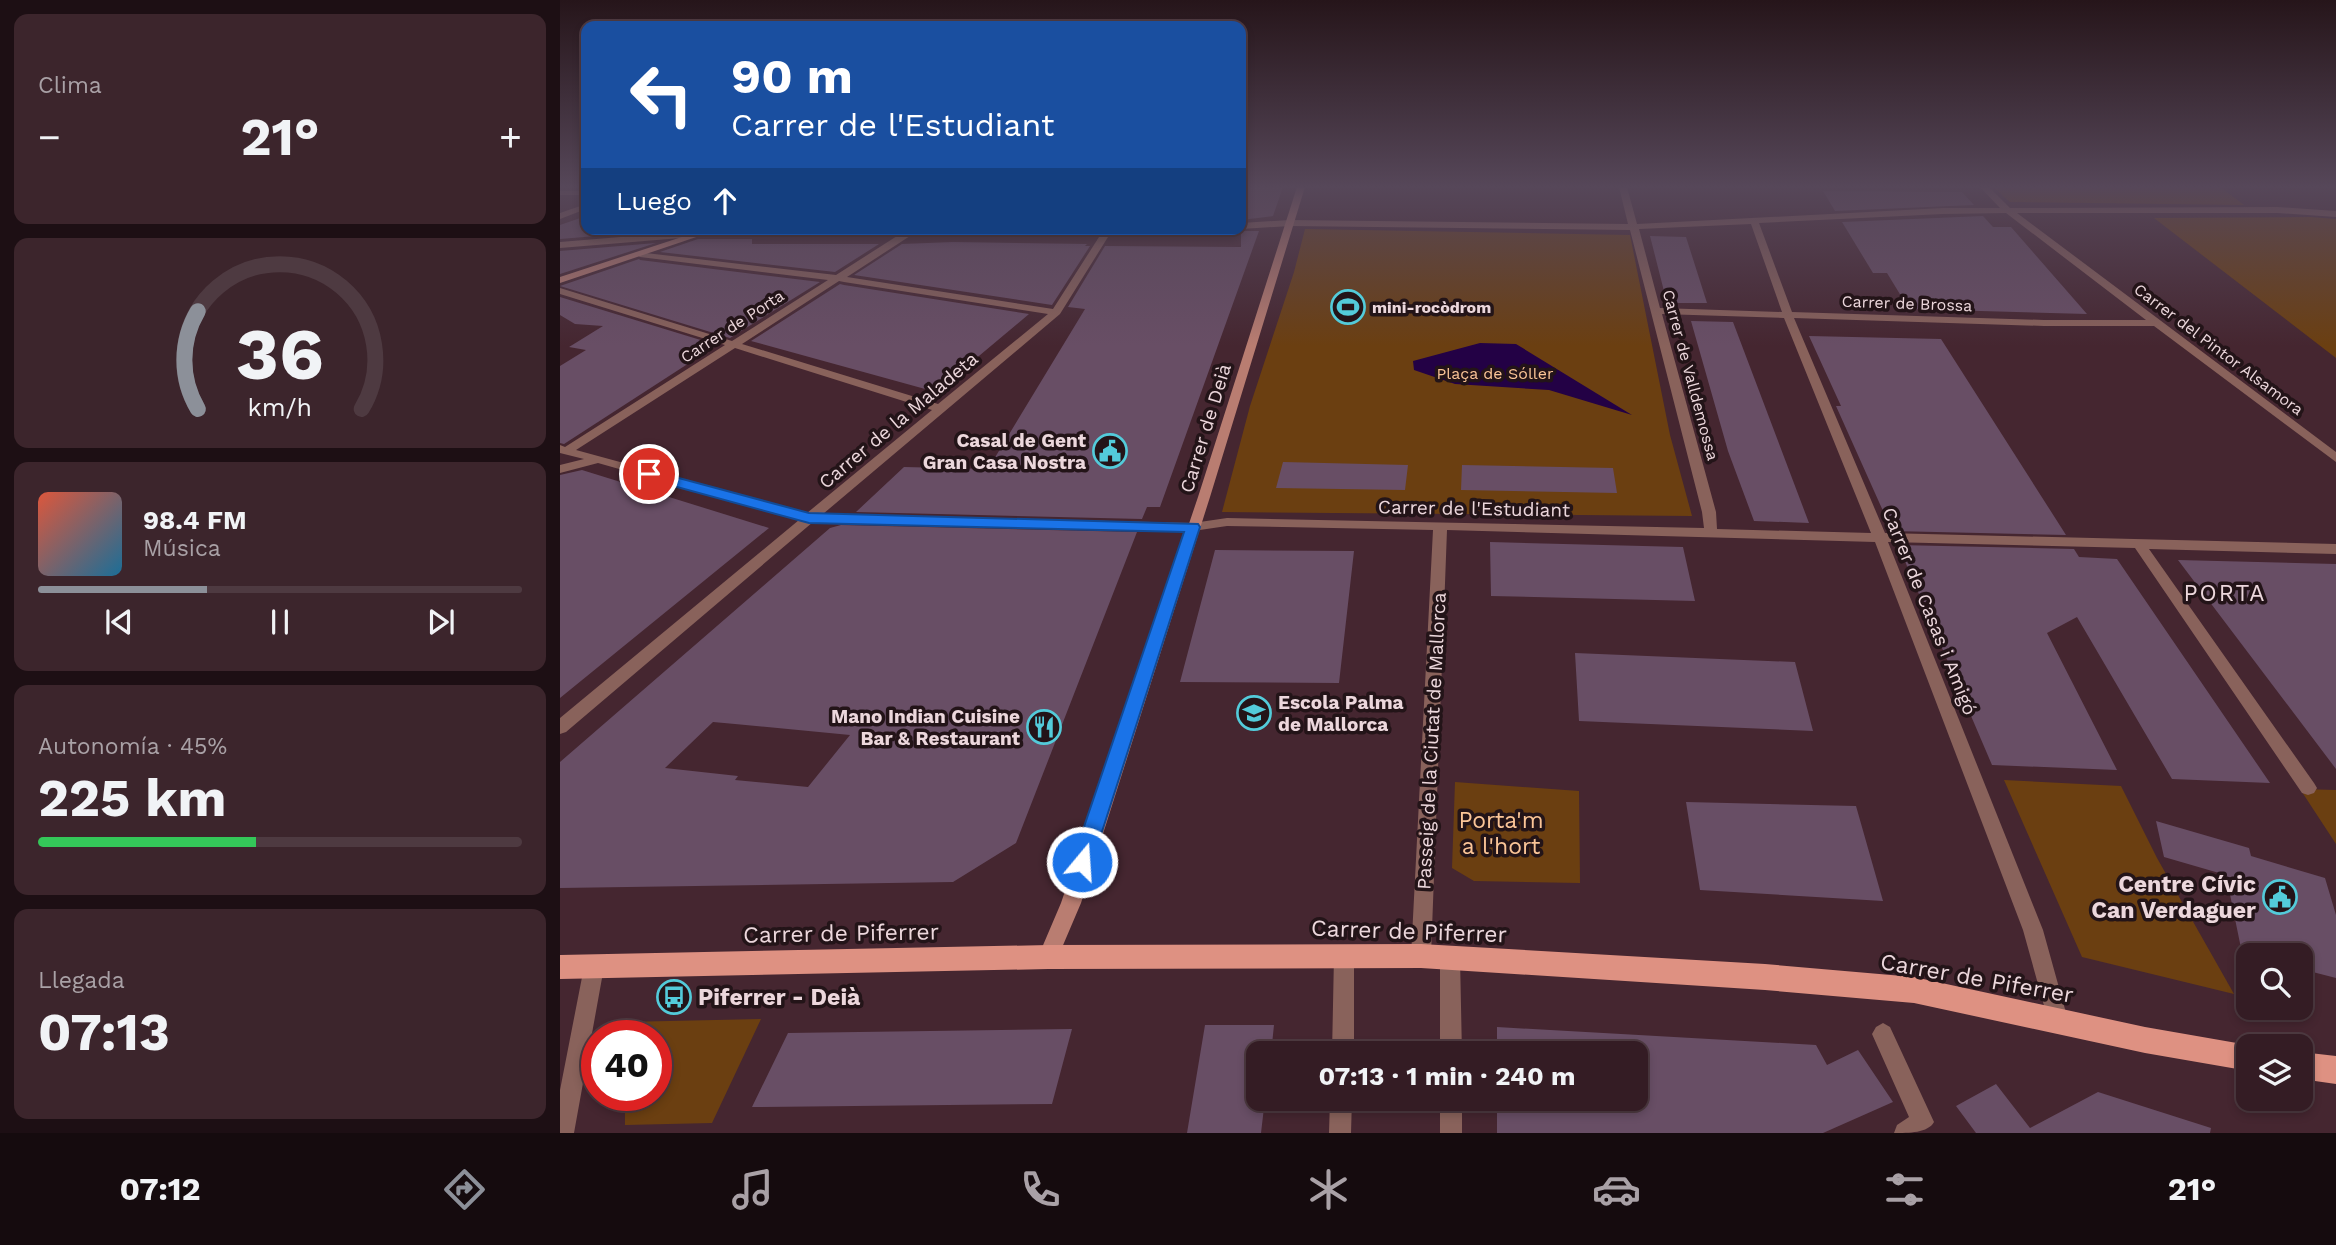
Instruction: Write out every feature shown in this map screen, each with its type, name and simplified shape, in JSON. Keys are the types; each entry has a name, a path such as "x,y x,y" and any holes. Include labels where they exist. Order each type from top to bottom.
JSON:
{"main road":[{"name":"Carrer de Piferrer","path":"560,967 1048,957 1421,956 1775,978 1914,990 2145,1040 2236,1056"},
{"path":"2313,1069 2335,1075"}],"street":[{"path":"560,245 622,240"},
{"path":"560,281 684,240"},
{"name":"Carrer de Porta","path":"563,450 898,240"},
{"name":"Carrer de la Maladeta","path":"560,727 1056,312 1102,240"},
{"name":"Carrer de Deià","path":"1048,957 1071,903 1285,240"},
{"name":"Carrer de Valldemossa","path":"1637,240 1709,512 1711,533"},
{"name":"Carrer de Casas i Amigó","path":"1761,240 1788,315 1880,538 2033,930 2058,1020"},
{"name":"Carrer del Pintor Alsamora","path":"2046,240 2336,458"},
{"path":"640,254 836,278 1056,312"},
{"path":"560,291 942,409"},
{"name":"Carrer de Brossa","path":"1656,311 2044,323 2157,323"},
{"name":"Carrer de l'Estudiant","path":"563,450 809,518 1193,527 1227,522 2336,549"},
{"path":"560,469 596,460"},
{"name":"Passeig de la Ciutat de Mallorca","path":"1421,956 1440,527"},
{"path":"2140,544 2308,788"},
{"path":"1343,1041 1344,956"},
{"path":"1450,958 1451,1041"},
{"path":"563,1133 594,967"},
{"path":"1883,1034 1923,1122 1905,1133"},
{"path":"1340,1133 1341,1111"},
{"path":"1451,1111 1451,1133"}],"green space":[{"name":"Plaça de Sóller","path":"1302,240 1631,240 1670,435 1692,516 1222,512 1250,406"},
{"path":"2182,240 2336,240 2336,358"},
{"path":"2004,780 2121,786 2157,858 2234,994 2082,957"},
{"name":"Porta'm a l'hort","path":"1455,782 1579,791 1580,883 1474,881 1452,868"},
{"path":"2300,789 2336,790 2336,844"},
{"path":"761,1019 712,1123 625,1125 625,1111 672,1111 672,1021"}],"shaded area":[{"path":"1480,343 1516,344 1632,415 1549,390 1455,384 1414,370 1413,361"}],"building":[{"path":"695,240 752,240 752,244 879,244 835,272 660,252"},
{"path":"1241,240 1256,240 1160,507 1147,507 1142,519 856,512 904,467 988,469 1085,309 1068,307 1105,246 1241,247"},
{"path":"1651,240 1687,240 1707,303 1667,303"},
{"path":"1853,240 2022,240 2087,314 1909,309 1887,273 1873,273"},
{"path":"953,242 1090,246 1052,305 854,275 902,244"},
{"path":"656,243 560,274 560,251"},
{"path":"639,259 820,282 730,338 560,286"},
{"path":"840,284 1029,314 936,392 751,341"},
{"path":"560,297 717,345 564,444 560,443 560,366 586,350 569,347 603,326 575,324 560,315"},
{"path":"1691,321 1733,322 1809,523 1754,521 1728,451"},
{"path":"1809,336 1941,339 2066,535 1892,531 1836,406 1841,406"},
{"path":"1283,462 1408,465 1405,490 1276,488"},
{"path":"1462,465 1613,468 1617,493 1461,490"},
{"path":"582,470 769,528 560,698 560,475"},
{"path":"841,525 1137,532 1016,843 953,882 560,888 560,762 830,528","holes":["713,722 850,735 808,787 735,780 738,776 665,768"]},
{"path":"1490,542 1683,547 1695,601 1491,596"},
{"path":"1898,545 2074,549 2079,557 2117,559 2270,783 2172,779 2077,617 2047,633 2117,770 1992,765"},
{"path":"1215,550 1354,551 1339,683 1180,682"},
{"path":"2178,560 2336,564 2336,769"},
{"path":"1575,653 1795,662 1813,731 1579,721"},
{"path":"1686,802 1856,806 1883,901 1700,890"},
{"name":"Centre Cívic Can Verdaguer","path":"2156,821 2249,848 2251,856 2325,878 2336,915 2336,978 2313,972 2313,943 2240,943 2226,875 2164,857"},
{"path":"1205,1025 1274,1025 1272,1041 1246,1041 1246,1111 1264,1111 1261,1133 1187,1133"},
{"path":"1497,1027 1816,1045 1827,1065 1858,1050 1893,1102 1823,1133 1497,1133 1497,1111 1648,1111 1648,1041 1497,1041"},
{"path":"1072,1029 1052,1104 752,1107 788,1033"},
{"path":"1996,1084 2030,1128 2098,1092 2211,1128 2210,1133 1976,1133 1956,1106"}],"place":[{"name":"mini-rocòdrom","path":"1348,307"},
{"name":"Casal de Gent Gran Casa Nostra","path":"1110,451"},
{"name":"Escola Palma de Mallorca","path":"1254,713"},
{"name":"Mano Indian Cuisine Bar & Restaurant","path":"1044,727"},
{"name":"Centre Cívic Can Verdaguer","path":"2280,897"},
{"name":"Piferrer - Deià","path":"674,997"}],"district":[{"name":"PORTA","path":"2225,593"}],"route":[{"path":"649,474 809,518 1193,527 1082,862"}]}
